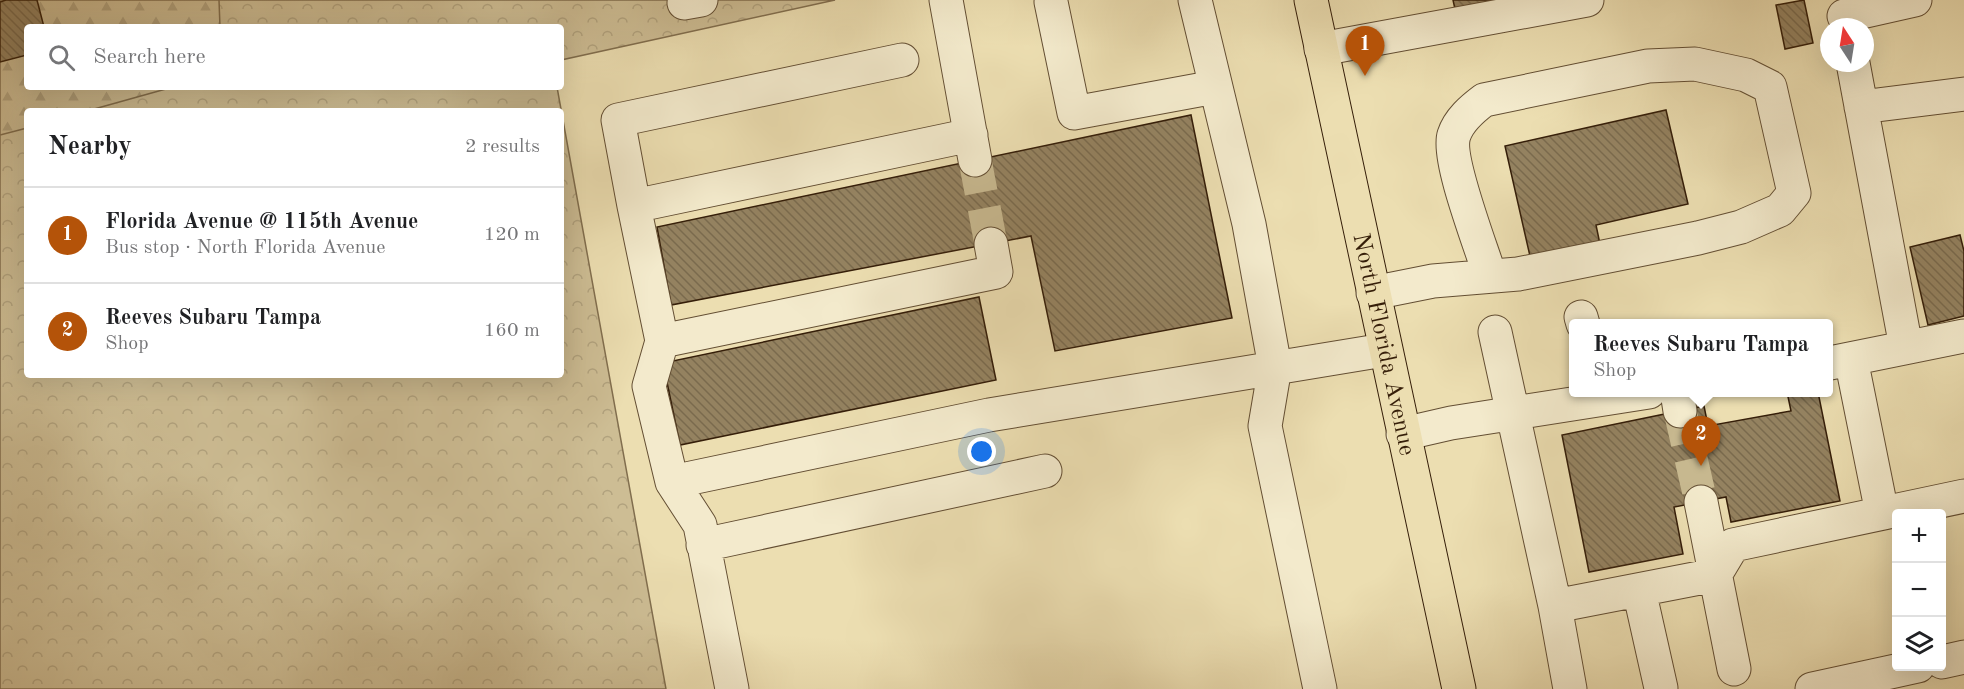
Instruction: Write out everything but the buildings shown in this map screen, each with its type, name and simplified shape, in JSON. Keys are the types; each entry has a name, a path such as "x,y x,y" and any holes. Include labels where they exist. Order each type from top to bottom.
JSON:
{"main road":[{"name":"North Florida Avenue","path":"1311,0 1384,350 1459,689"}],"lane":[{"path":"634,206 973,148 946,0"},
{"path":"1195,0 1249,224 1275,367 1265,426 1320,689"},
{"path":"1321,49 1587,0"},
{"path":"1844,14 1915,0"},
{"path":"1051,2 1074,113 1215,87"},
{"path":"732,689 700,525 672,482 649,386 662,341 618,120 902,60"},
{"path":"1373,293 1433,280 1490,276 1518,274 1698,238 1741,227 1780,210 1794,193 1770,87 1746,75 1695,64 1648,66 1484,100 1469,112 1453,136 1457,171 1490,276"},
{"path":"1855,72 1906,348"},
{"path":"1861,107 1964,94"},
{"path":"662,341 996,272 991,244"},
{"path":"1495,332 1555,606 1570,689"},
{"path":"1882,513 1840,361 1964,336"},
{"path":"672,482 989,415 1275,367 1311,364 1384,350"},
{"path":"1403,434 1451,423 1597,397"},
{"path":"703,545 1045,471"},
{"path":"1555,606 1715,575 1733,545 1964,496"},
{"path":"1701,502 1734,669"},
{"path":"1639,590 1661,688"},
{"path":"1946,661 1964,657"},
{"path":"1812,689 1895,671"}],"green space":[{"path":"0,0 308,0 313,24 24,24 24,90 329,90 332,108 24,108 24,141 0,150"},
{"path":"219,0 835,0 564,59 564,24 220,24"},
{"path":"162,90 558,90 561,108 98,108"},
{"path":"564,126 666,689 0,689 0,135 24,129 24,378 564,378"}],"tunnel":[{"path":"975,160 991,244"},
{"path":"1680,411 1701,502"}],"place":[{"name":"Florida Avenue @ 115th Avenue","path":"1365,76"},
{"name":"Reeves Subaru Tampa","path":"1701,466"}]}
